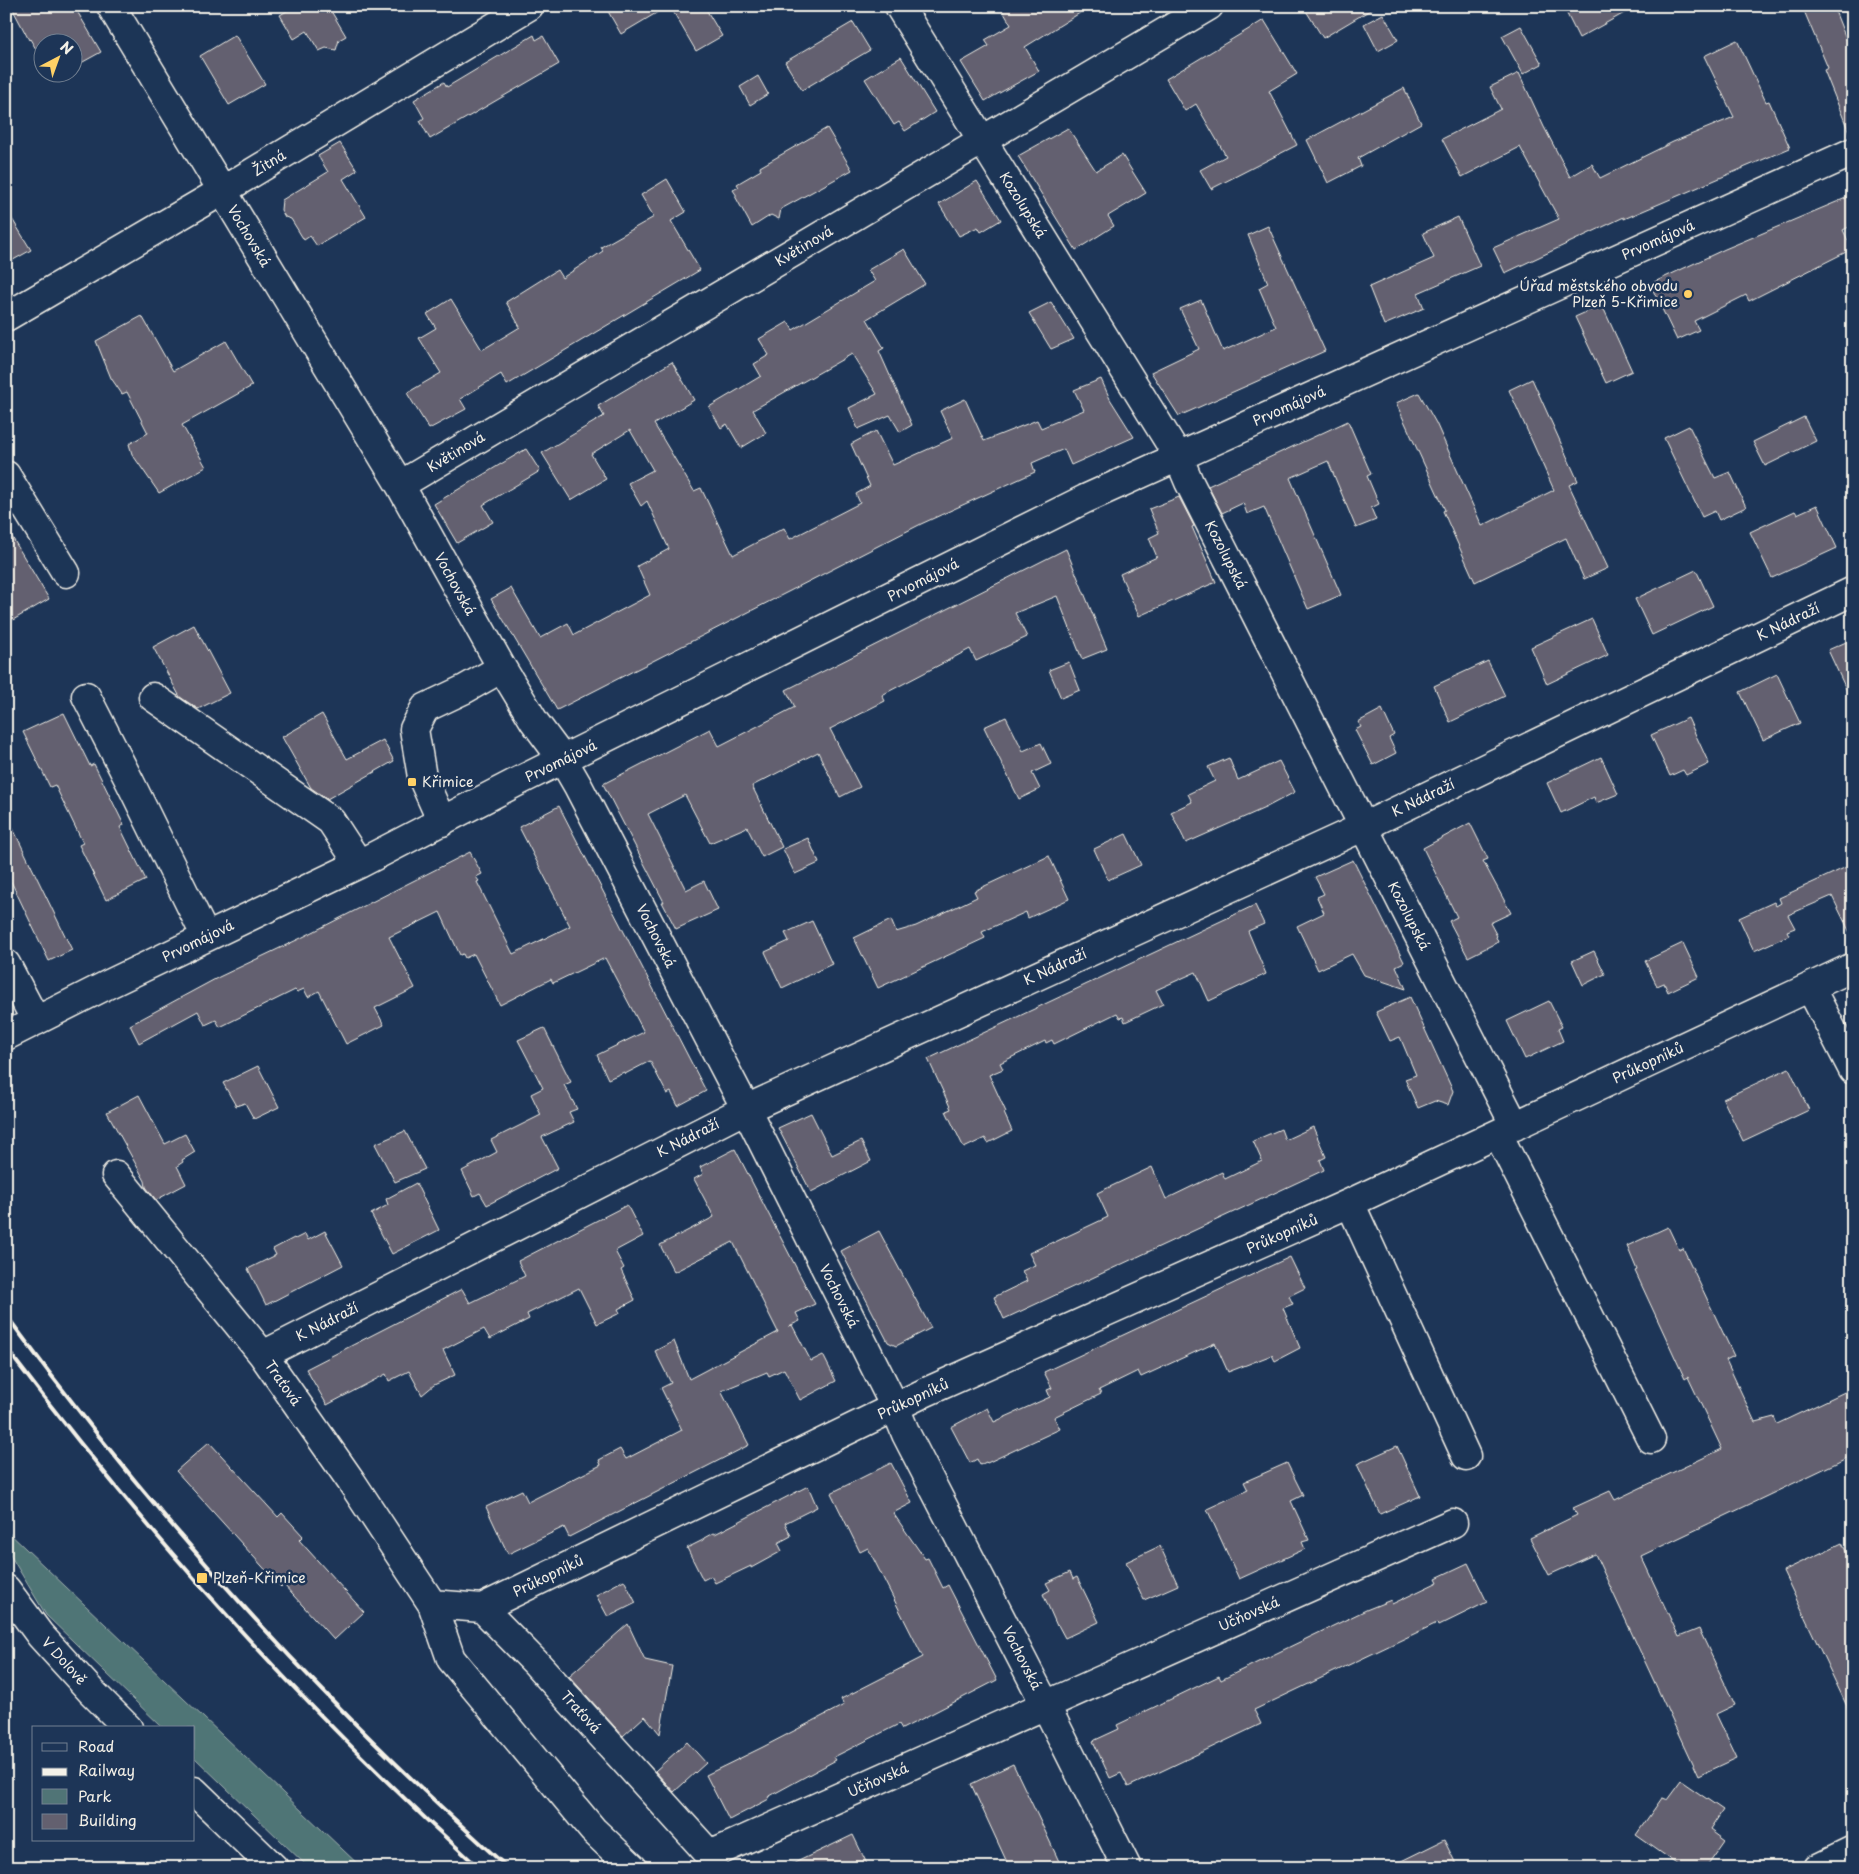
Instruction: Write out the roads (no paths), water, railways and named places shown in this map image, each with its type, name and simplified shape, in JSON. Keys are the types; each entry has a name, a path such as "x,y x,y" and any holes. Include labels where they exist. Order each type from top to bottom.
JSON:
{"street":[{"name":"Vochovská","path":"111,6 400,485 502,668 534,721 563,760 746,1109 895,1407 906,1434 1045,1704"},
{"name":"Žitná","path":"6,317 222,191 529,6"},
{"name":"Kozolupská","path":"899,6 1178,456 1188,482 1365,826 1652,1439"},
{"name":"Květinová","path":"400,485 1209,6"},
{"name":"Prvomájová","path":"6,1036 206,937 360,864 563,760 1077,504 1178,456 1853,152"},
{"path":"6,475 66,573"},
{"name":"K Nádraží","path":"263,1355 746,1109 1365,826 1853,591"},
{"path":"442,822 422,777 414,729 425,708 465,689 502,668"},
{"path":"86,696 206,937"},
{"path":"153,697 331,822 360,864"},
{"path":"6,964 36,1021"},
{"name":"Průkopníků","path":"482,1608 895,1407 1350,1203 1853,967"},
{"path":"1810,987 1853,1070"},
{"name":"Traťová","path":"116,1175 263,1355 351,1481 432,1604 451,1659 593,1830 633,1868"},
{"path":"1350,1203 1466,1456"},
{"name":"Učňovská","path":"710,1855 1045,1704 1453,1524"},
{"name":"V Dolově","path":"6,1589 40,1634 91,1692 126,1726"},
{"path":"432,1604 482,1608"},
{"name":"Traťová","path":"482,1608 537,1664 710,1855"},
{"path":"1045,1704 1127,1868"},
{"path":"195,1792 274,1868"},
{"path":"1818,1868 1853,1851"}],"railway":[{"path":"6,1315 122,1465 246,1609 289,1656 376,1744 508,1868"},
{"path":"6,1348 115,1486 230,1619 351,1746 479,1868"}],"place":[{"name":"Úřad městského obvodu Plzeň 5-Křimice","path":"1688,294"},
{"name":"Křimice","path":"412,782"},
{"name":"Plzeň-Křimice","path":"202,1578"}]}
